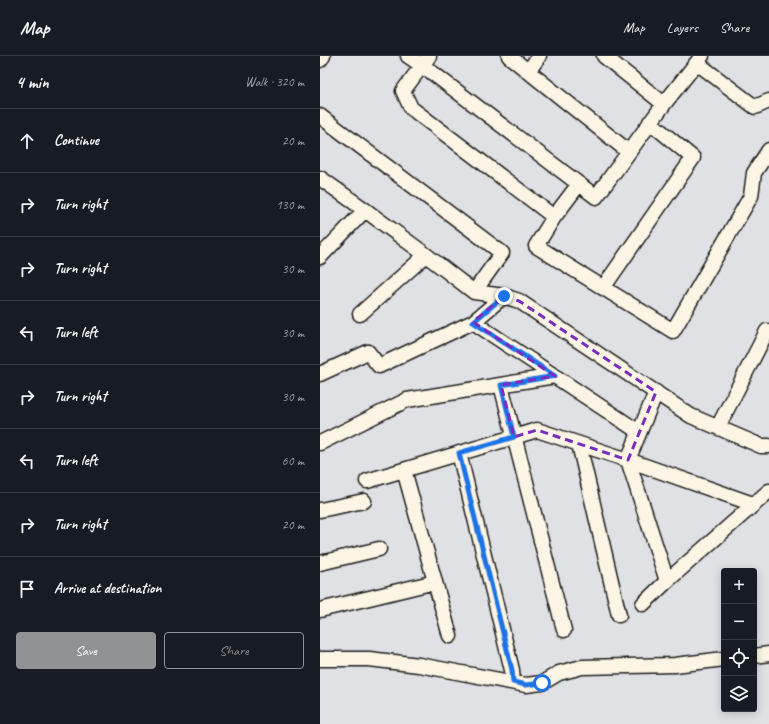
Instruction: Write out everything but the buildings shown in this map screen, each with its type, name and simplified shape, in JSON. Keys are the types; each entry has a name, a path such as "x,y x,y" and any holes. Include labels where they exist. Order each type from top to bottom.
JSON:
{"street":[{"path":"320,60 323,56"},
{"path":"408,56 426,61 596,197 650,122 700,59 755,107 769,101"},
{"path":"509,56 629,152"},
{"path":"528,72 538,56"},
{"path":"604,56 664,104"},
{"path":"426,61 404,91 411,108 554,217"},
{"path":"320,116 502,253 474,292"},
{"path":"603,288 693,158 650,122"},
{"path":"579,184 554,217 536,246 673,331 751,196 754,173 769,150"},
{"path":"320,178 474,292 504,296 519,301 692,416 761,446 769,446"},
{"path":"320,257 364,210"},
{"path":"360,314 426,255"},
{"path":"320,374 368,352 379,366 473,322 504,296"},
{"path":"473,322 639,432"},
{"path":"718,427 767,331"},
{"path":"320,443 407,400 555,376"},
{"path":"501,385 564,630"},
{"path":"656,392 628,460 667,581"},
{"path":"367,481 537,430 753,504"},
{"path":"579,444 619,615"},
{"path":"459,453 512,670 513,682"},
{"path":"404,470 450,636"},
{"path":"643,604 769,491"},
{"path":"320,510 364,501"},
{"path":"320,563 379,549"},
{"path":"320,610 436,582"},
{"path":"757,656 769,654"},
{"path":"320,659 369,659 419,665 526,685 542,683 559,673 582,667 675,665 721,659"}],"highlighted area":[{"path":"504,296 519,301 656,392 628,460 537,430 514,437 501,385 555,376 473,322"}],"route":[{"path":"504,296 473,322 555,376 501,385 514,437 459,453 512,670 513,682 526,685 542,683"}]}
